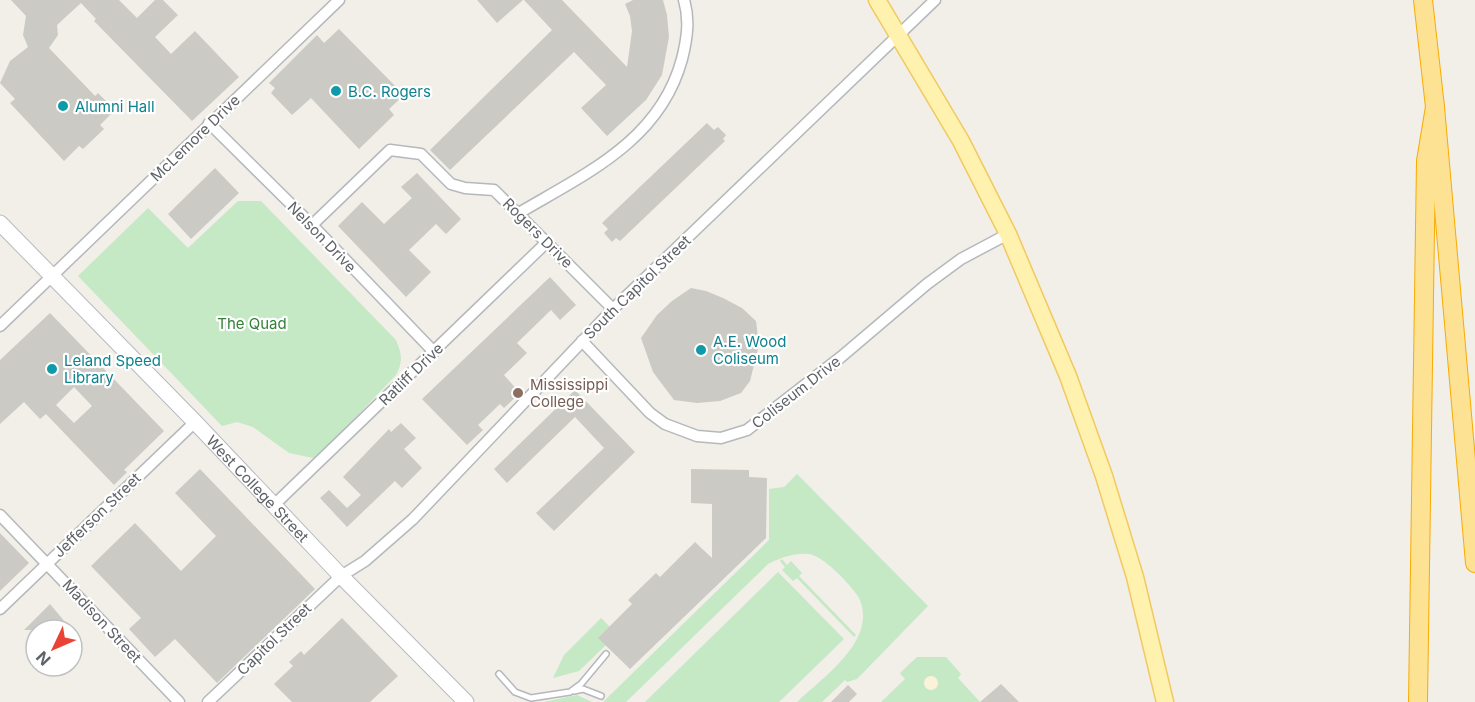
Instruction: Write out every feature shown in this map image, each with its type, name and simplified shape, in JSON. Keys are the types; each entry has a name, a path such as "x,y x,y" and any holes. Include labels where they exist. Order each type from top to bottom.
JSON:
{"highway":[{"path":"1423,0 1435,107 1475,563"},
{"path":"1418,702 1426,161 1435,107"}],"main road":[{"path":"877,0 961,141 1008,234 1068,376 1104,476 1135,577 1165,702"}],"street":[{"name":"McLemore Drive","path":"0,326 339,0"},
{"path":"519,213 604,163 625,147 649,123 667,95 680,67 687,39 688,11 684,0"},
{"name":"South Capitol Street","path":"341,576 365,561 413,519 613,309 935,0"},
{"name":"Nelson Drive","path":"209,123 312,225 434,352"},
{"name":"Rogers Drive","path":"312,225 390,150 421,154 452,184 494,190 613,309"},
{"name":"West College Street","path":"0,223 466,702"},
{"name":"Coliseum Drive","path":"582,341 650,413 665,424 697,436 721,438 747,430 841,357 944,271 961,259 1008,234"},
{"name":"Ratliff Drive","path":"274,505 547,242"},
{"name":"Jefferson Street","path":"0,609 195,422"},
{"name":"Madison Street","path":"0,515 178,702"},
{"name":"Capitol Street","path":"208,702 341,576"}],"lane":[{"path":"570,692 581,684 606,654"},
{"path":"499,674 515,692 531,698 583,689 601,696"}],"green space":[{"name":"The Quad","path":"238,201 261,201 396,340 400,350 401,362 396,375 333,441 313,458 289,453 253,427 237,422 222,426 78,276 148,208 188,248"},
{"path":"797,474 928,606 857,679 847,682 845,680 822,702 797,702 835,667 852,647 862,625 863,612 855,593 821,559 808,554 787,556 768,564 626,702 603,702 769,540 769,489 784,487"},
{"path":"782,559 787,565 791,561 802,573 799,576 856,635 854,637 797,578 793,581 782,570 785,567 780,561"},
{"path":"778,572 844,639 779,702 645,702"},
{"path":"601,618 610,627 606,645 579,671 553,678 564,655"},
{"path":"917,657 946,657 961,674 958,678 980,702 881,702 905,679 900,673"},
{"path":"577,695 592,702 544,702"}],"sand":[{"path":"928,676 934,676 938,683 934,690 928,690 924,686 924,680"}],"building":[{"path":"11,0 119,0 137,18 155,0 163,0 178,15 155,37 171,54 195,31 239,77 192,121 94,21 96,19 81,3 57,25 58,35 49,48 95,96 98,93 115,110 100,125 104,129 83,149 79,146 64,161 10,103 15,99 0,83 10,61 28,47 23,35 26,16"},
{"path":"477,0 523,0 497,23"},
{"path":"524,0 562,0 627,67 632,31 630,16 625,4 633,0 663,0 669,37 662,75 646,100 607,136 581,108 606,85 574,52 450,170 430,150 552,30"},
{"name":"B.C. Rogers","path":"339,29 404,95 389,109 394,115 359,149 311,98 292,115 271,93 275,88 269,83 317,35 324,43"},
{"path":"707,123 714,130 718,127 726,135 723,139 725,141 620,241 616,238 612,242 604,233 608,229 602,223"},
{"path":"215,168 239,193 191,239 168,214"},
{"path":"417,173 461,219 446,234 436,224 409,250 431,272 406,297 338,226 362,202 384,224 412,198 401,187"},
{"path":"550,277 576,305 560,320 551,310 517,343 527,353 504,375 520,393 504,408 500,404 478,425 483,430 467,445 422,399"},
{"name":"A.E. Wood Coliseum","path":"691,288 723,298 742,308 756,321 759,345 750,381 741,393 720,401 697,403 674,400 653,372 641,338 657,315"},
{"path":"50,313 164,431 124,470 127,472 114,485 46,414 40,419 24,402 0,424 0,360","holes":["74,387 92,406 74,423 56,405"]},
{"path":"575,390 635,452 554,531 536,513 604,448 575,417 507,483 494,469"},
{"path":"401,423 416,438 404,449 422,468 402,488 395,481 347,527 320,498 329,490 347,508 361,495 343,477 389,429 391,432"},
{"path":"200,469 315,589 217,683 175,639 155,657 129,629 141,618 91,566 135,523 181,571 216,536 175,493"},
{"path":"691,469 749,470 749,477 767,478 766,538 630,669 598,638 632,604 628,600 656,573 660,577 695,542 712,558 712,504 691,503"},
{"path":"0,533 29,563 0,591"},
{"path":"50,604 62,618 36,618"},
{"path":"342,618 398,676 370,702 292,702 274,684 293,666 289,662 301,651 304,655"},
{"path":"1001,684 1019,702 980,702"},
{"path":"848,685 857,694 849,702 831,702"}],"place":[{"name":"B.C. Rogers","path":"336,91"},
{"name":"Alumni Hall","path":"63,106"},
{"name":"A.E. Wood Coliseum","path":"701,350"},
{"name":"Leland Speed Library","path":"52,369"},
{"name":"Mississippi College","path":"518,393"}]}
